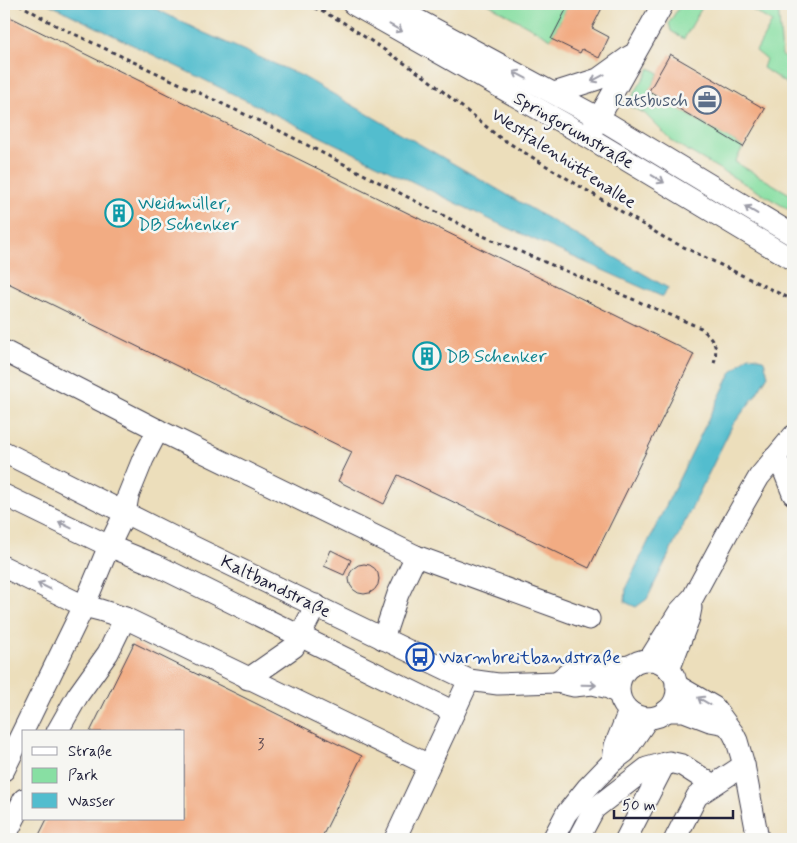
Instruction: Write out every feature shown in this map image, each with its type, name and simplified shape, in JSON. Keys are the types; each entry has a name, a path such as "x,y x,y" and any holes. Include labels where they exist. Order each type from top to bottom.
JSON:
{"street":[{"name":"Springorumstraße","path":"354,4 588,137 793,260"},
{"name":"Springorumstraße","path":"388,4 599,118 793,235"},
{"path":"588,137 663,4"},
{"path":"554,94 598,79 636,51"},
{"path":"4,351 158,430 416,556 589,618"},
{"path":"24,730 84,606 109,546 126,513 128,496 158,430"},
{"path":"641,708 622,677 640,663 679,612 693,597 759,477 793,436"},
{"name":"Kaltbandstraße","path":"4,452 173,537 469,680 498,684 557,682 574,686 593,684 609,688 641,708"},
{"path":"774,458 784,471 793,494"},
{"path":"4,495 109,546 158,566 454,712"},
{"path":"158,566 173,537"},
{"path":"382,638 398,594 416,556"},
{"path":"4,567 84,606 125,618 429,765"},
{"path":"553,839 566,814 612,761 615,746 641,708 673,704 676,695 673,677 693,597"},
{"path":"248,678 294,647 316,605"},
{"path":"58,730 78,695 108,653 125,618"},
{"path":"640,663 657,662 673,677 714,707 726,724 737,741 744,765 758,839"},
{"name":"Kaltbandstraße","path":"557,682 571,671 640,663"},
{"path":"395,839 469,680"},
{"path":"641,708 684,711 710,721 726,724"},
{"path":"4,770 22,733"},
{"path":"578,839 594,809 646,768 669,762 682,764 713,785"},
{"path":"626,839 665,763"},
{"path":"675,839 697,796 744,765"},
{"path":"4,839 22,803"}],"path":[{"path":"19,4 55,25 278,130 483,236 701,328 712,339 717,349 714,364"},
{"name":"Westfalenhüttenallee","path":"307,4 341,21 426,77 499,137 665,238 793,300"}],"green space":[{"path":"488,4 569,4 551,39"},
{"path":"681,4 704,4 684,39 671,31 669,23"},
{"path":"751,4 778,4 782,56 793,61 793,88 763,68 766,59 756,51 772,22 749,8"},
{"path":"650,68 659,73 649,91 743,147 735,162 793,196 793,212 673,142 644,113 629,106 629,102"}],"water":[{"path":"49,4 146,4 202,32 302,76 668,288 663,297 495,222"},
{"path":"748,356 757,357 764,361 768,375 732,426 647,599 636,607 625,602 626,587 731,373"}],"building":[{"path":"569,4 604,4 592,28 609,37 599,58 582,49 580,53 551,39"},
{"name":"DB Schenker","path":"4,14 694,354 589,568 398,475 384,504 338,481 352,452 4,281"},
{"name":"Ratsbusch","path":"670,54 765,109 743,147 649,91"},
{"path":"331,550 351,560 344,575 324,566"},
{"path":"364,564 370,565 378,573 378,585 370,593 364,594 358,593 350,585 349,579 350,573 358,565"},
{"path":"134,643 362,756 321,839 37,839 46,820 185,820 185,730 91,730"}],"place":[{"name":"Ratsbusch","path":"707,100"},
{"name":"Weidmüller, DB Schenker","path":"119,213"},
{"name":"DB Schenker","path":"427,356"},
{"name":"Warmbreitbandstraße","path":"420,657"}]}
